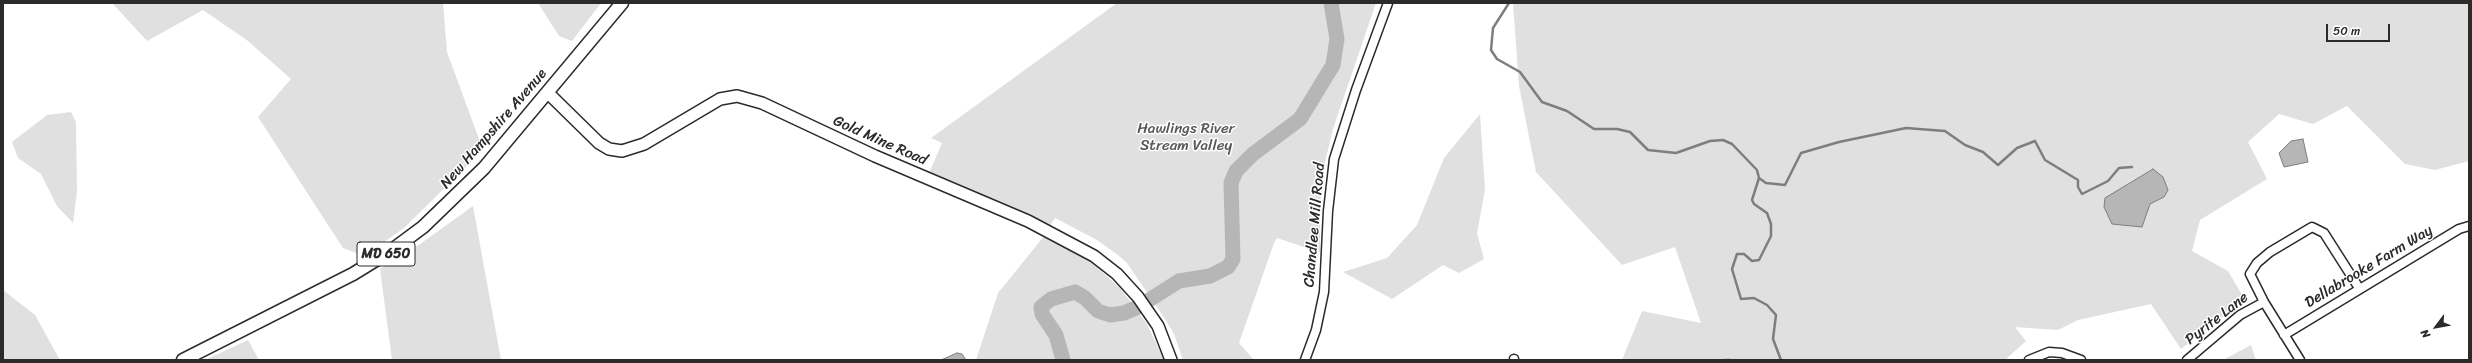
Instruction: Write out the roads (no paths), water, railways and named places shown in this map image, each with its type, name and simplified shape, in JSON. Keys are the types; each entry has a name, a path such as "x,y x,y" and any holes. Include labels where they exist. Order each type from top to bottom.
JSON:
{"main road":[{"name":"New Hampshire Avenue","path":"183,360 340,281 402,243 439,214 463,191 548,93 622,3"}],"street":[{"name":"Chandlee Mill Road","path":"1305,360 1318,323 1324,292 1328,211 1334,159 1356,90 1388,3"},
{"name":"Gold Mine Road","path":"548,93 599,143 609,149 622,151 644,144 720,99 736,96 751,99 874,156 1049,231 1094,256 1117,274 1152,315 1171,360"},
{"name":"Dellabrooke Farm Way","path":"2284,335 2459,229 2469,226"},
{"path":"2300,360 2264,302 2250,274 2257,263 2270,252 2312,227 2324,233 2360,288"},
{"name":"Pyrite Lane","path":"2187,360 2240,315 2264,302"},
{"path":"2028,360 2049,352 2062,353 2081,360"}],"waterway":[{"path":"1063,360 1056,335 1042,314 1041,307 1051,299 1075,292 1085,298 1098,311 1110,315 1124,313 1138,307 1179,281 1210,276 1228,267 1233,259 1231,183 1236,171 1253,154 1300,119 1333,65 1337,39 1331,3"},
{"path":"1509,3 1493,28 1491,50 1497,59 1520,72 1542,102 1567,111 1594,129 1617,129 1630,132 1648,150 1676,153 1710,141 1723,140 1732,144 1757,170 1759,178 1752,200 1754,204 1767,213 1771,224 1771,236 1759,260 1752,261 1744,254 1737,254 1732,269 1741,299 1754,298 1767,305 1776,315 1773,339 1781,360"},
{"path":"1759,178 1766,183 1785,185 1801,153 1839,142 1906,128 1945,131 1965,145 1983,152 1998,165 2017,148 2035,141 2045,160 2078,180 2078,187 2082,194 2108,181 2119,168 2132,167"},
{"path":"1725,360 1730,360"}],"park label":[{"name":"Hawlings River Stream Valley","path":"1186,138"}]}
